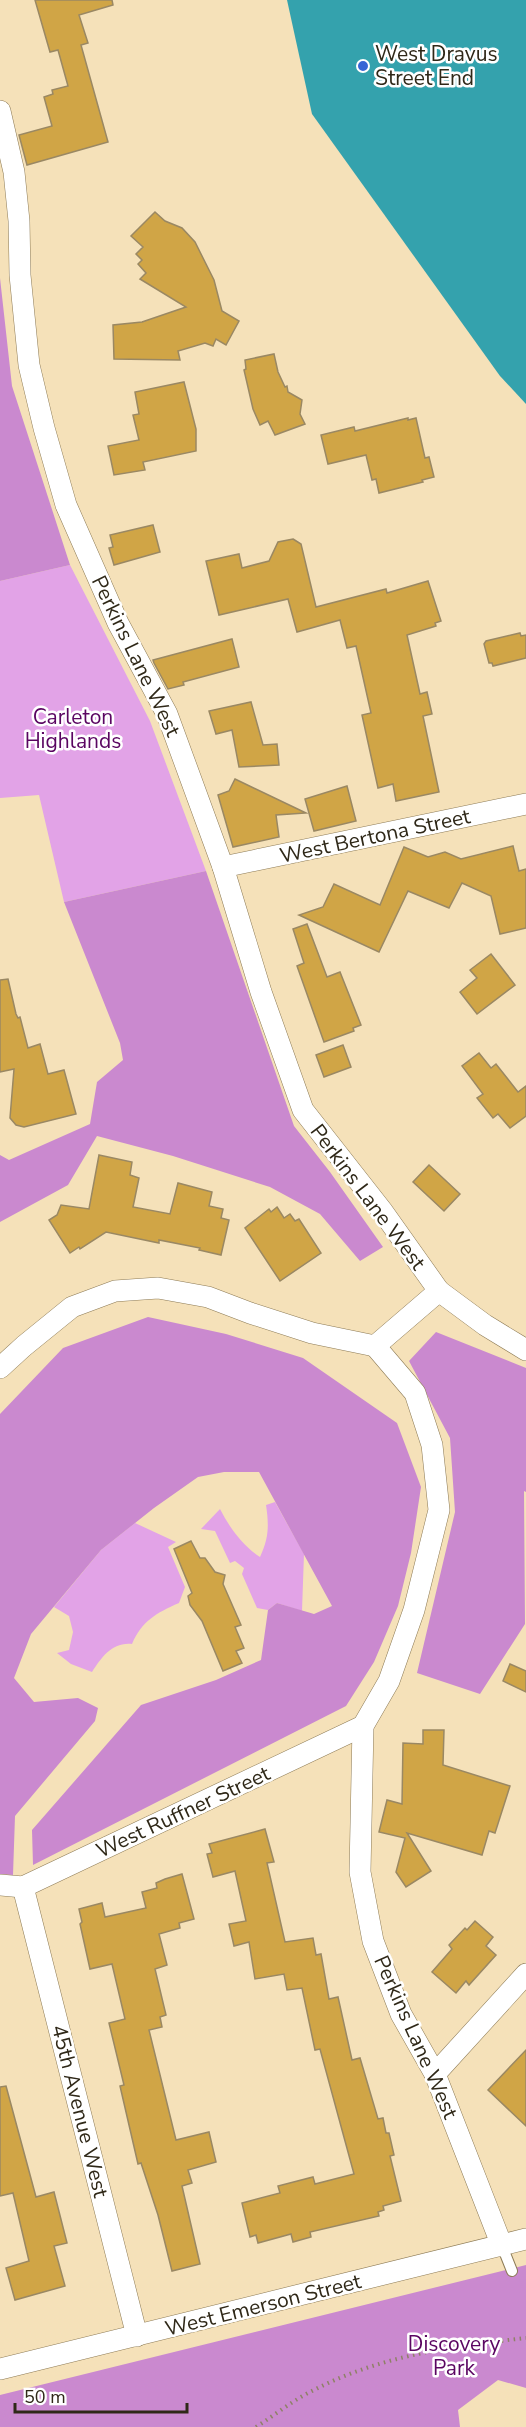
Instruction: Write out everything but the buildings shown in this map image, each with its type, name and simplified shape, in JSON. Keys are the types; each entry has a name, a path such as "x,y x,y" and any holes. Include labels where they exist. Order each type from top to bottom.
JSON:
{"street":[{"name":"Perkins Lane West","path":"0,111 14,172 19,220 20,275 29,365 44,428 71,516 118,623 167,714 223,867 261,992 303,1110 383,1212 439,1291 375,1346 415,1393 432,1444 439,1510 414,1611 389,1681 363,1726 360,1872 373,1941 401,2014 435,2074 502,2246"},
{"name":"West Bertona Street","path":"223,867 526,804"},
{"path":"0,1368 72,1307 115,1291 158,1288 208,1297 312,1334 375,1346"},
{"path":"439,1291 485,1325 526,1350"},
{"name":"West Ruffner Street","path":"0,1886 23,1887 363,1726"},
{"name":"45th Avenue West","path":"23,1887 137,2336"},
{"path":"435,2074 526,1974"},
{"name":"West Emerson Street","path":"0,2369 526,2240"}],"lane":[{"path":"502,2246 512,2271"}],"path":[{"path":"256,2427 312,2390 357,2370 417,2354 526,2338"}],"green space":[{"path":"0,278 12,386 70,565 0,581"},
{"name":"Carleton Highlands","path":"70,565 150,721 206,871 64,902 39,795 0,798 0,581"},
{"path":"206,871 294,1126 383,1247 360,1261 320,1214 270,1187 173,1156 97,1136 68,1185 0,1222 0,1155 9,1160 90,1124 97,1082 123,1060 120,1043 64,902"},
{"path":"148,1317 226,1334 303,1358 397,1423 421,1487 411,1553 398,1606 374,1662 346,1706 33,1865 32,1830 141,1705 216,1680 261,1660 268,1610 277,1603 314,1614 332,1606 259,1472 224,1472 198,1477 101,1550 31,1634 14,1678 34,1702 78,1698 98,1708 95,1721 15,1816 13,1875 0,1874 0,1414 63,1348"},
{"path":"436,1332 526,1368 525,1624 480,1694 417,1673 455,1512 450,1438 409,1361"},
{"path":"275,1502 304,1554 302,1611 277,1603 268,1610 257,1608 242,1574 244,1568 235,1561 230,1563 215,1531 201,1529 220,1509 237,1536 260,1557 268,1531 266,1505"},
{"path":"135,1523 176,1542 168,1547 185,1587 179,1603 163,1610 145,1624 132,1644 113,1648 92,1672 71,1664 57,1653 69,1650 73,1632 69,1616 54,1607 101,1550"},
{"name":"Discovery Park","path":"526,2265 526,2388 498,2380 458,2410 460,2427 0,2427 0,2395"}],"water":[{"path":"287,0 526,0 526,404 500,376 312,114"}],"place":[{"name":"West Dravus Street End","path":"363,66"}]}
